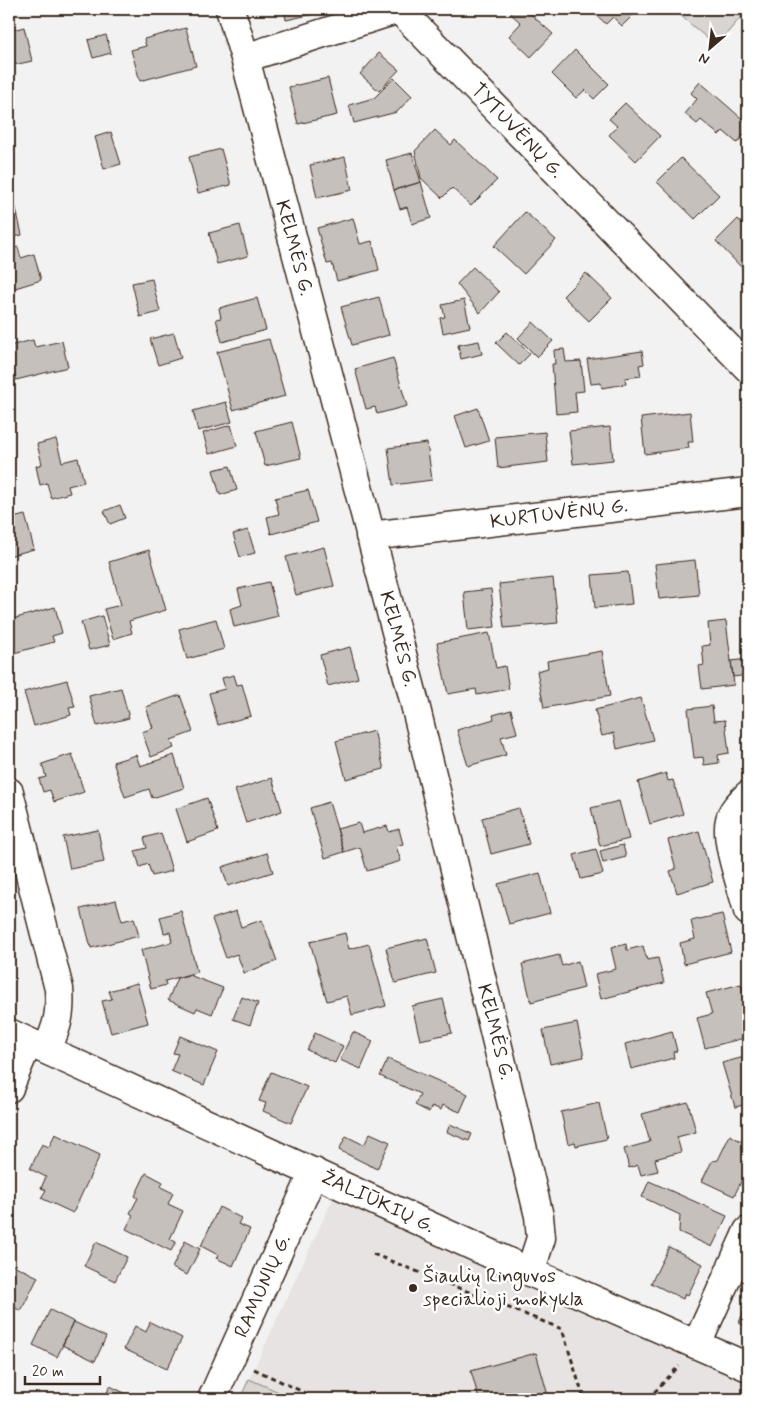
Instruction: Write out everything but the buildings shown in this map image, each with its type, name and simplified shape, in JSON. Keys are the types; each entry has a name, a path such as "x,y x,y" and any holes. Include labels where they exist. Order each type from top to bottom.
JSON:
{"street":[{"name":"KELMĖS G.","path":"230,9 245,58 412,692 539,1216 542,1238 530,1272"},
{"name":"TYTUVĖNŲ G.","path":"245,58 399,9 748,368"},
{"name":"KURTUVĖNŲ G.","path":"370,536 748,492"},
{"path":"9,792 59,989 60,1009 57,1026 28,1042 9,1088"},
{"path":"748,796 738,805 730,820 730,840 748,912"},
{"name":"ŽALIŪKIŲ G.","path":"28,1042 530,1272 748,1367"},
{"name":"RAMUNIŲ G.","path":"212,1399 314,1172"},
{"path":"697,1344 748,1231"}],"path":[{"path":"373,1254 562,1329 584,1399"},
{"path":"648,1399 680,1365"},
{"path":"254,1370 318,1399"}],"shaded area":[{"path":"673,9 748,9 716,46"},
{"path":"748,822 748,856 744,835"},
{"name":"Šiaulių Ringuvos specialioji mokykla","path":"334,1196 748,1385 748,1399 240,1399"},
{"path":"249,1379 295,1399 240,1399"}],"place":[{"name":"Šiaulių Ringuvos specialioji mokykla","path":"413,1288"}]}
